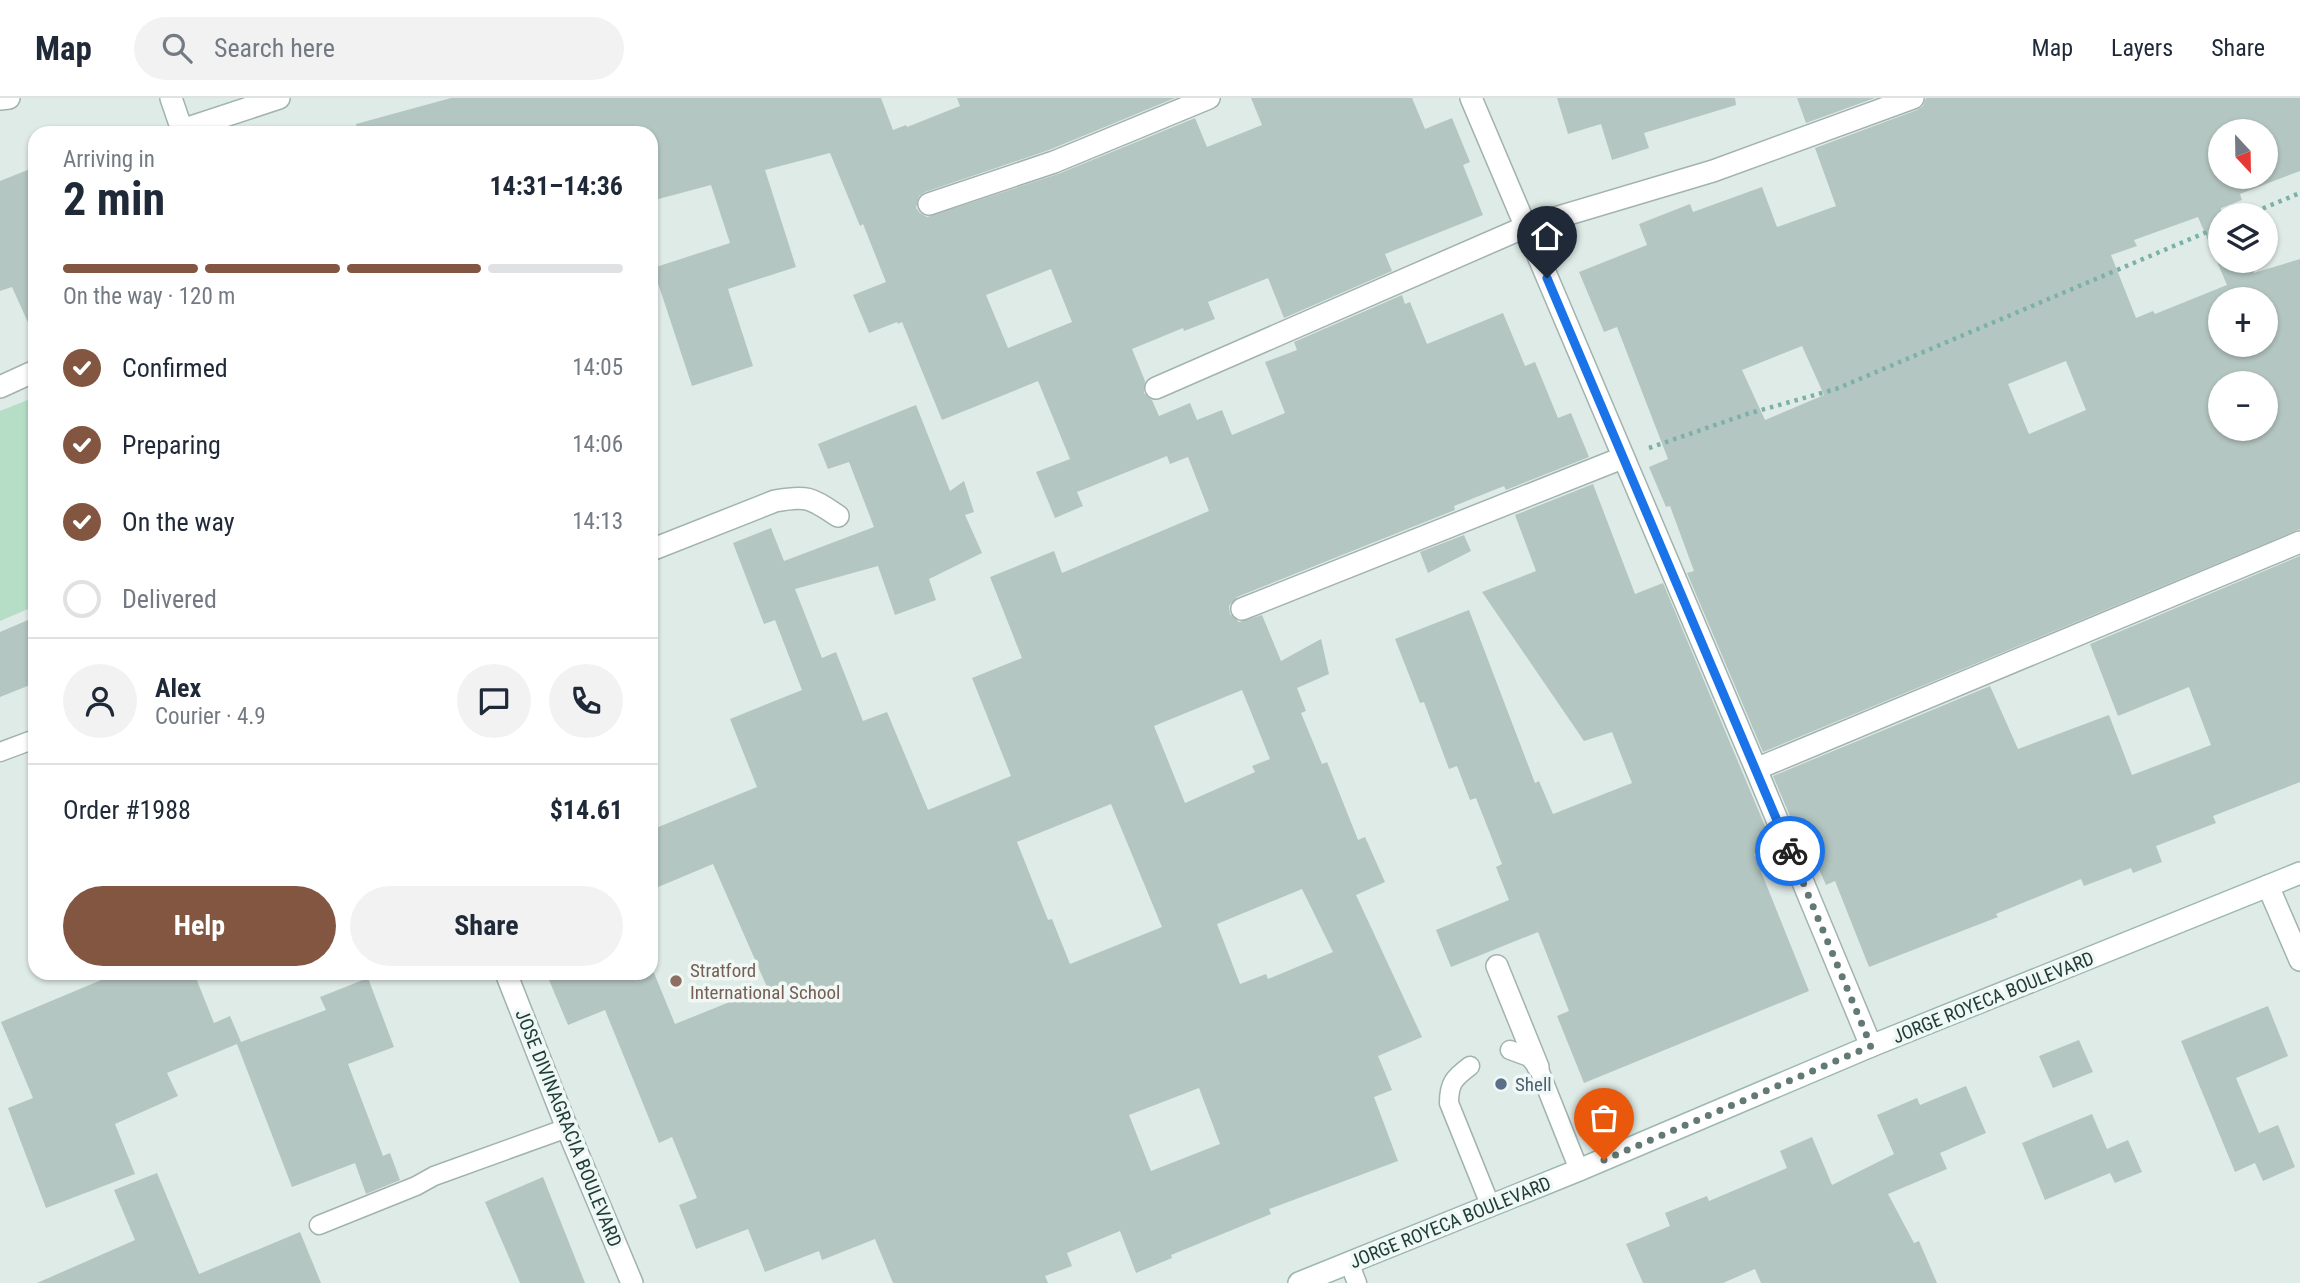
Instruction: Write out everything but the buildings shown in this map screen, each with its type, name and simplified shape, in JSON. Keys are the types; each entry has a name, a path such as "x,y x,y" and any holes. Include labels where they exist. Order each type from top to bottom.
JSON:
{"street":[{"path":"0,99 9,98"},
{"path":"171,98 181,126"},
{"path":"200,126 279,98"},
{"path":"929,204 1054,162 1209,98"},
{"path":"1471,98 1871,1046"},
{"path":"1156,388 1525,227 1713,171 1913,98"},
{"path":"0,387 28,374"},
{"path":"1242,610 1622,458"},
{"path":"658,547 785,499 811,498 838,516"},
{"path":"1756,769 2300,542"},
{"name":"JORGE ROYECA BOULEVARD","path":"1299,1283 1490,1207 1871,1046 2300,873"},
{"path":"2268,886 2300,960"},
{"path":"1497,965 1538,1068"},
{"name":"JOSE DIVINAGRACIA BOULEVARD","path":"509,980 632,1283"}],"lane":[{"path":"0,752 28,742"},
{"path":"1510,1049 1529,1057 1538,1068 1579,1170"},
{"path":"1470,1066 1452,1079 1449,1104 1490,1207"},
{"path":"319,1225 416,1186 434,1176 567,1128"},
{"path":"1349,1262 1357,1283"}],"path":[{"path":"2276,203 2300,193"},
{"path":"1622,458 1747,414 1836,389 2208,232"}],"green space":[{"path":"28,400 28,609 0,621 0,411"}],"way so far":[{"path":"1604,1160 1871,1046 1790,851"}],"place":[{"name":"Stratford International School","path":"676,981"},
{"name":"Shell","path":"1501,1084"}],"route":[{"path":"1547,278 1790,851"}]}
